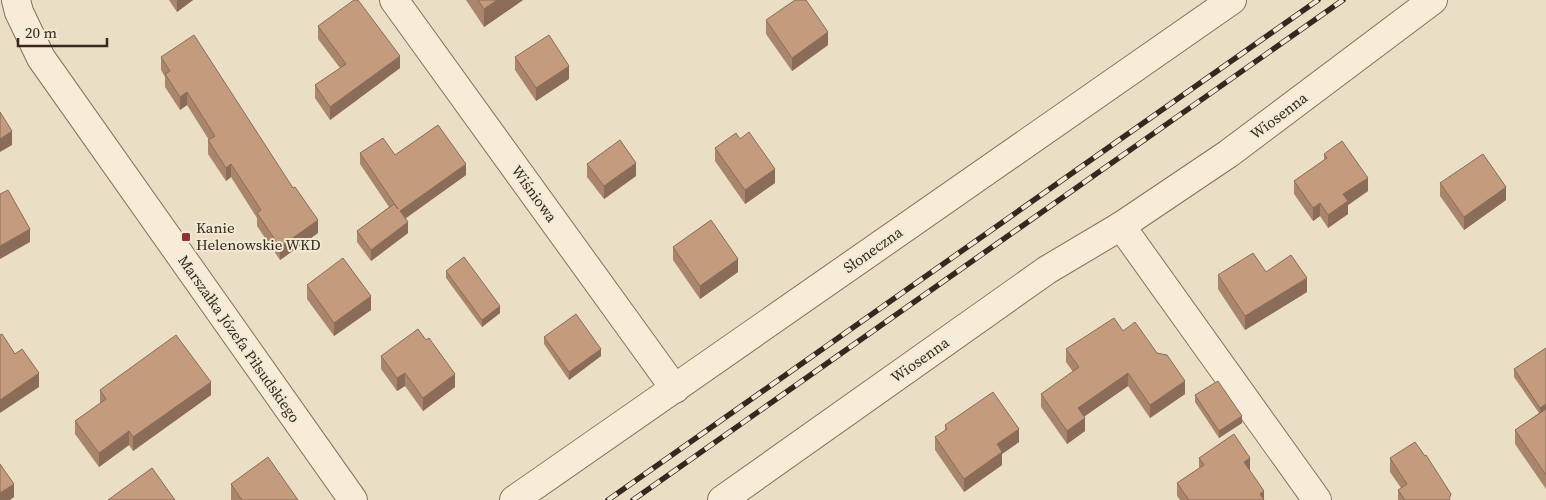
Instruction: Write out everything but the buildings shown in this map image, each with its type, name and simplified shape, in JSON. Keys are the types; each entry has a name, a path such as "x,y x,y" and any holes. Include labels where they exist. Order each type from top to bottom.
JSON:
{"street":[{"name":"Wiśniowa","path":"394,0 675,389"},
{"name":"Słoneczna","path":"514,500 1232,0"},
{"name":"Wiosenna","path":"722,500 1047,270 1121,226 1228,154 1433,0"},
{"name":"Marszałka Józefa Piłsudskiego","path":"18,9 41,58 353,500"},
{"path":"1121,226 1317,500"}],"railway":[{"path":"608,500 1318,0"},
{"path":"633,500 1343,0"}],"place":[{"name":"Kanie Helenowskie WKD","path":"186,237"}]}
